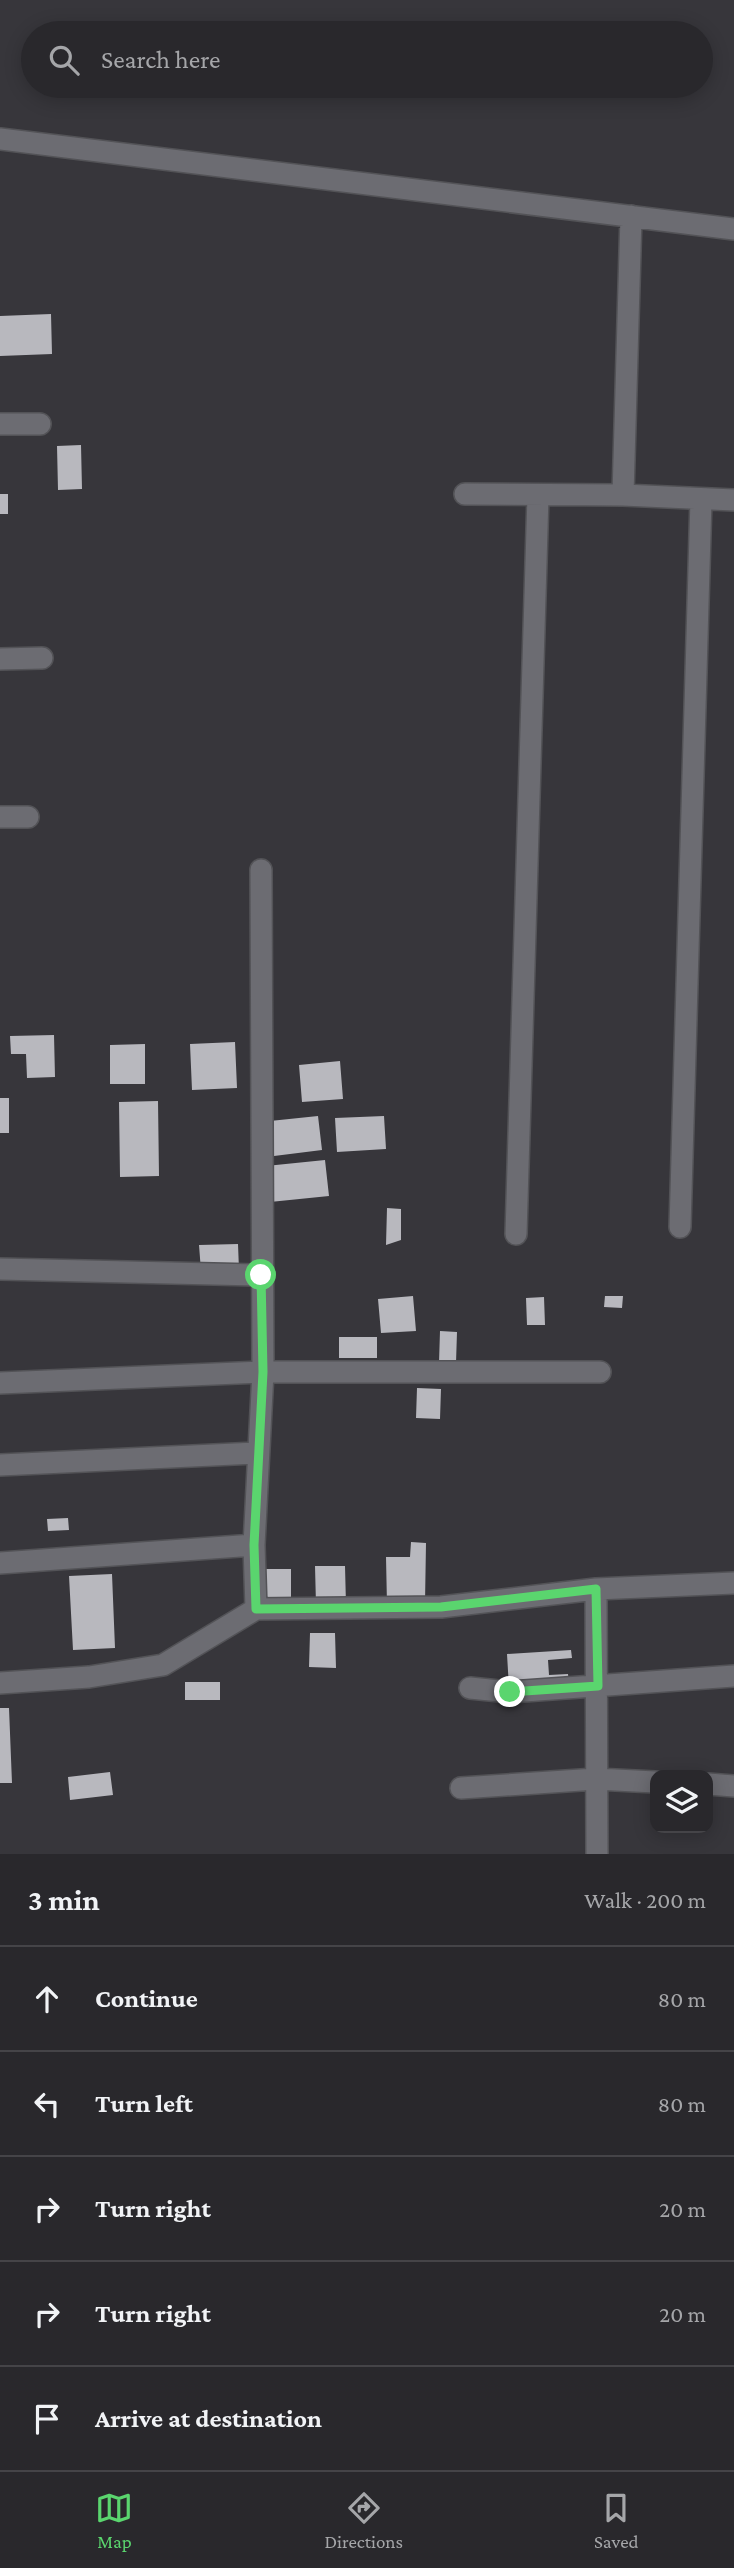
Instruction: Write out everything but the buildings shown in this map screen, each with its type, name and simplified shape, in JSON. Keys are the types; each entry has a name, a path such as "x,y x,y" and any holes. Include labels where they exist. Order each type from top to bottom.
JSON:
{"street":[{"path":"0,139 734,229"},
{"path":"623,495 632,216"},
{"path":"0,424 40,424"},
{"path":"465,494 623,495 734,500"},
{"path":"516,1234 538,495"},
{"path":"680,1227 701,499"},
{"path":"0,659 42,657"},
{"path":"0,817 28,817"},
{"path":"256,1609 254,1545 263,1372 261,870"},
{"path":"0,1269 261,1275"},
{"path":"0,1383 263,1372 600,1372"},
{"path":"0,1465 258,1453"},
{"path":"0,1563 254,1545"},
{"path":"0,1683 89,1677 163,1665 256,1609 441,1607 596,1589 734,1583"},
{"path":"596,1589 597,1854"},
{"path":"470,1688 510,1692 734,1676"},
{"path":"461,1788 596,1779 650,1782"},
{"path":"713,1784 734,1786"}],"route":[{"path":"261,1275 263,1372 254,1545 256,1609 441,1607 596,1589 598,1686 510,1692"}]}
